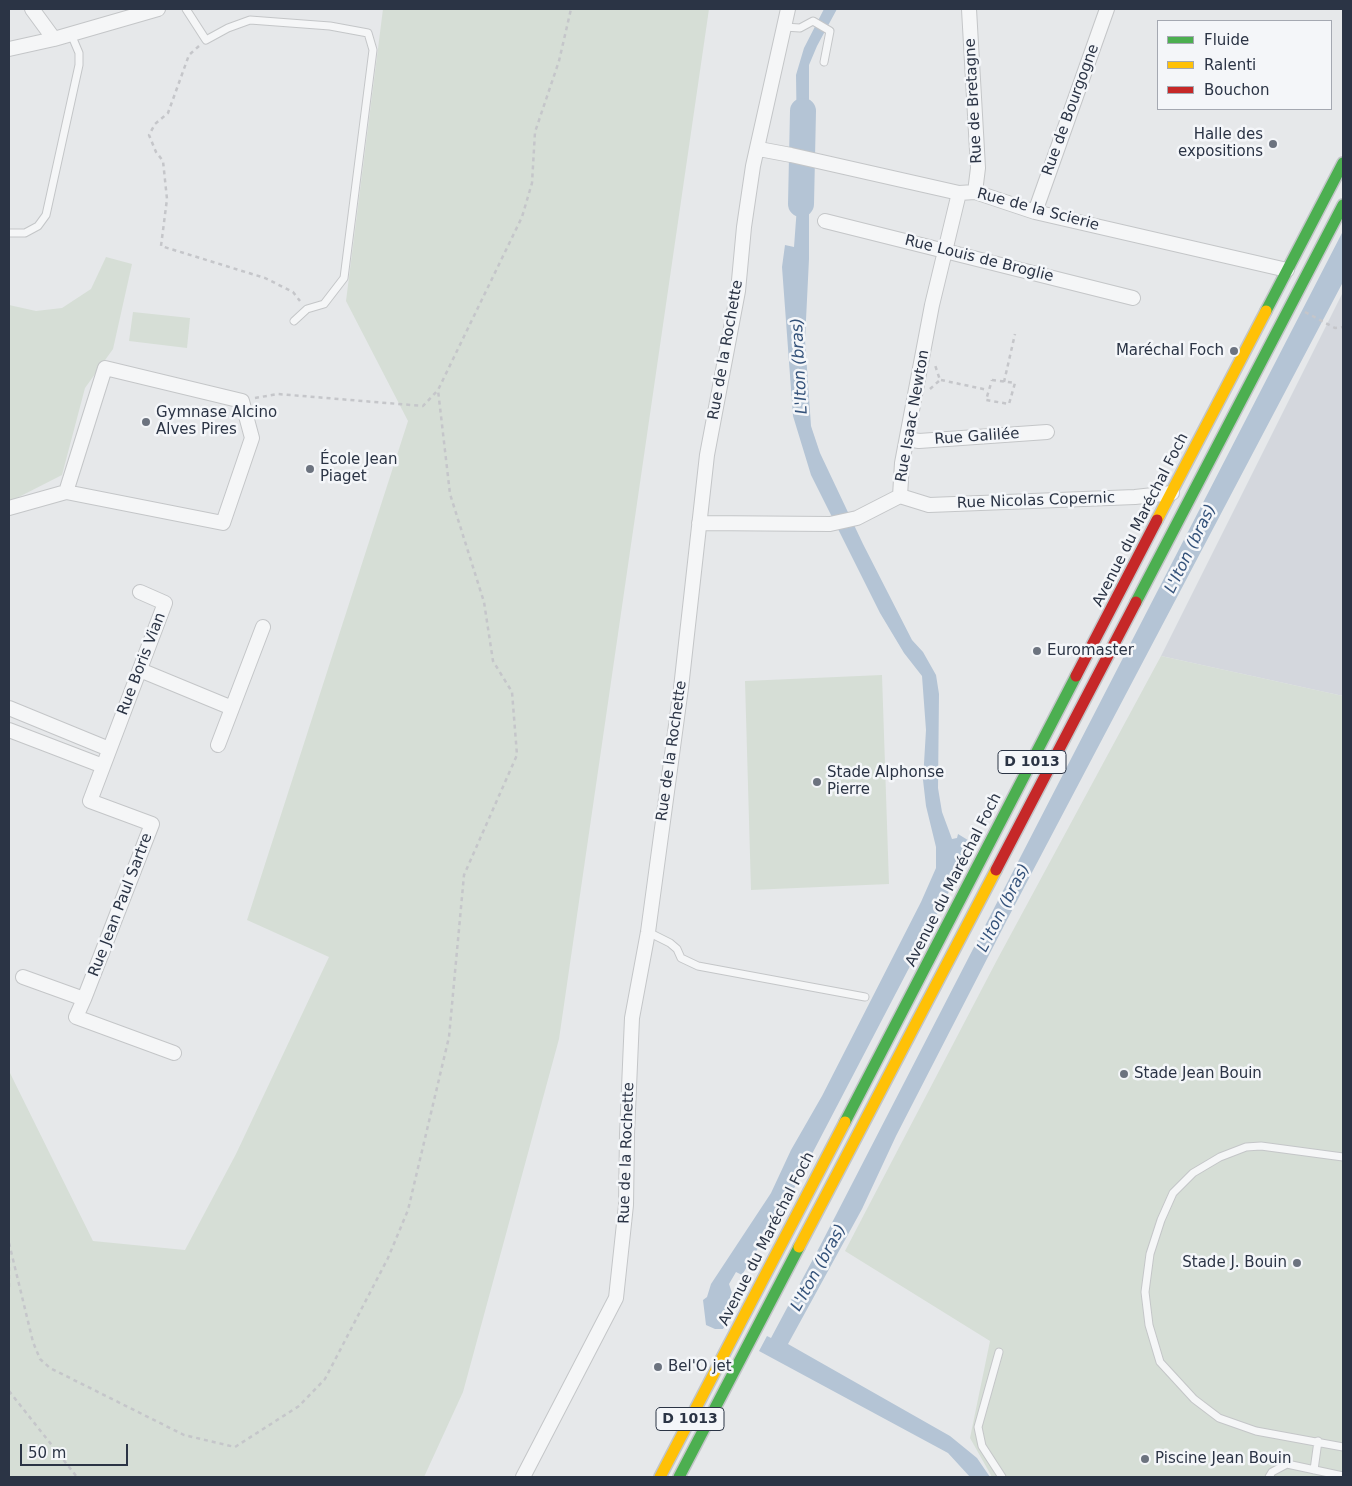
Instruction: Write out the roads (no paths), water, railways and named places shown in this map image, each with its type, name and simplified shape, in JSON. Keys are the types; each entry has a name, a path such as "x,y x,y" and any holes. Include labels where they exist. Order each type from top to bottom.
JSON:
{"main road":[{"name":"Avenue du Maréchal Foch","path":"660,1477 1343,163"},
{"name":"Avenue du Maréchal Foch","path":"679,1477 1343,205"}],"street":[{"path":"32,9 54,39"},
{"path":"9,49 54,39 158,9"},
{"name":"Rue de la Rochette","path":"523,1477 616,1298 626,1205 632,1018 648,932 681,688 707,455 738,291 744,227 753,166 788,9"},
{"name":"Rue de Bretagne","path":"969,9 978,168 974,192"},
{"name":"Rue de Bourgogne","path":"1035,212 1107,9"},
{"name":"Rue de la Scierie","path":"758,149 816,160 959,193 974,192 1035,212 1287,270"},
{"name":"Rue Isaac Newton","path":"700,522 830,524 857,518 900,496 902,464 932,305 959,193"},
{"name":"Rue Louis de Broglie","path":"825,221 1132,298"},
{"path":"9,508 66,492 223,524 252,438 242,401 105,368 66,492"},
{"name":"Rue Galilée","path":"907,439 919,441 1047,432"},
{"name":"Rue Nicolas Copernic","path":"900,496 929,505 1135,497 1172,493"},
{"name":"Rue Boris Vian","path":"109,749 165,603 140,592"},
{"path":"218,745 263,627"},
{"path":"140,670 232,708"},
{"path":"9,708 109,749"},
{"path":"9,730 103,766"},
{"name":"Rue Jean Paul Sartre","path":"109,749 90,801 152,824 76,1017 174,1053"},
{"path":"23,977 84,999"}],"lane":[{"path":"186,9 206,40 228,28 250,20 330,26 368,33 373,50 344,278 324,304 307,309 294,321"},
{"path":"784,27 800,28 813,21 830,31 824,62"},
{"path":"9,232 25,233 38,226 46,215 80,66 80,53 71,34"},
{"path":"648,932 670,943 689,963 698,966 865,996"},
{"path":"1343,1157 1261,1146 1246,1147 1220,1157 1193,1173 1173,1193 1161,1220 1150,1254 1145,1292 1149,1325 1160,1362 1194,1399 1219,1418 1256,1431 1343,1447"},
{"path":"999,1352 978,1427 982,1446 1002,1477"},
{"path":"1314,1470 1318,1441"},
{"path":"1269,1477 1272,1472 1287,1464 1343,1476"}],"water":[{"path":"824,9 837,9 809,65 809,149 797,145 796,75 804,48"},
{"path":"797,166 809,169 809,259 805,340 811,426 820,453 863,544 912,640 923,652 936,675 939,694 938,788 942,812 952,839 957,838 958,834 971,842 957,868 956,878 777,1221 774,1221 742,1275 736,1272 729,1284 732,1293 728,1309 729,1318 723,1329 715,1329 706,1325 703,1300 707,1297 711,1284 771,1193 791,1150 822,1096 921,902 936,868 936,847 926,806 923,780 926,730 922,676 904,653 880,613 811,475 793,416 782,267 785,245 794,247 798,193 793,190"},
{"path":"1343,231 1343,282 1008,918 896,1136 862,1209 788,1344 950,1436 977,1458 990,1477 970,1477 948,1453 759,1351 767,1336 771,1338 820,1246"}],"waterway":[{"name":"L'Iton (bras)","path":"801,204 803,111"}],"place":[{"name":"Halle des expositions","path":"1273,144"},
{"name":"Maréchal Foch","path":"1234,351"},
{"name":"Gymnase Alcino Alves Pires","path":"146,422"},
{"name":"École Jean Piaget","path":"310,469"},
{"name":"Euromaster","path":"1037,651"},
{"name":"Stade Alphonse Pierre","path":"817,782"},
{"name":"Stade Jean Bouin","path":"1124,1074"},
{"name":"Stade J. Bouin","path":"1297,1263"},
{"name":"Bel'O jet","path":"658,1367"},
{"name":"Piscine Jean Bouin","path":"1145,1459"}]}
